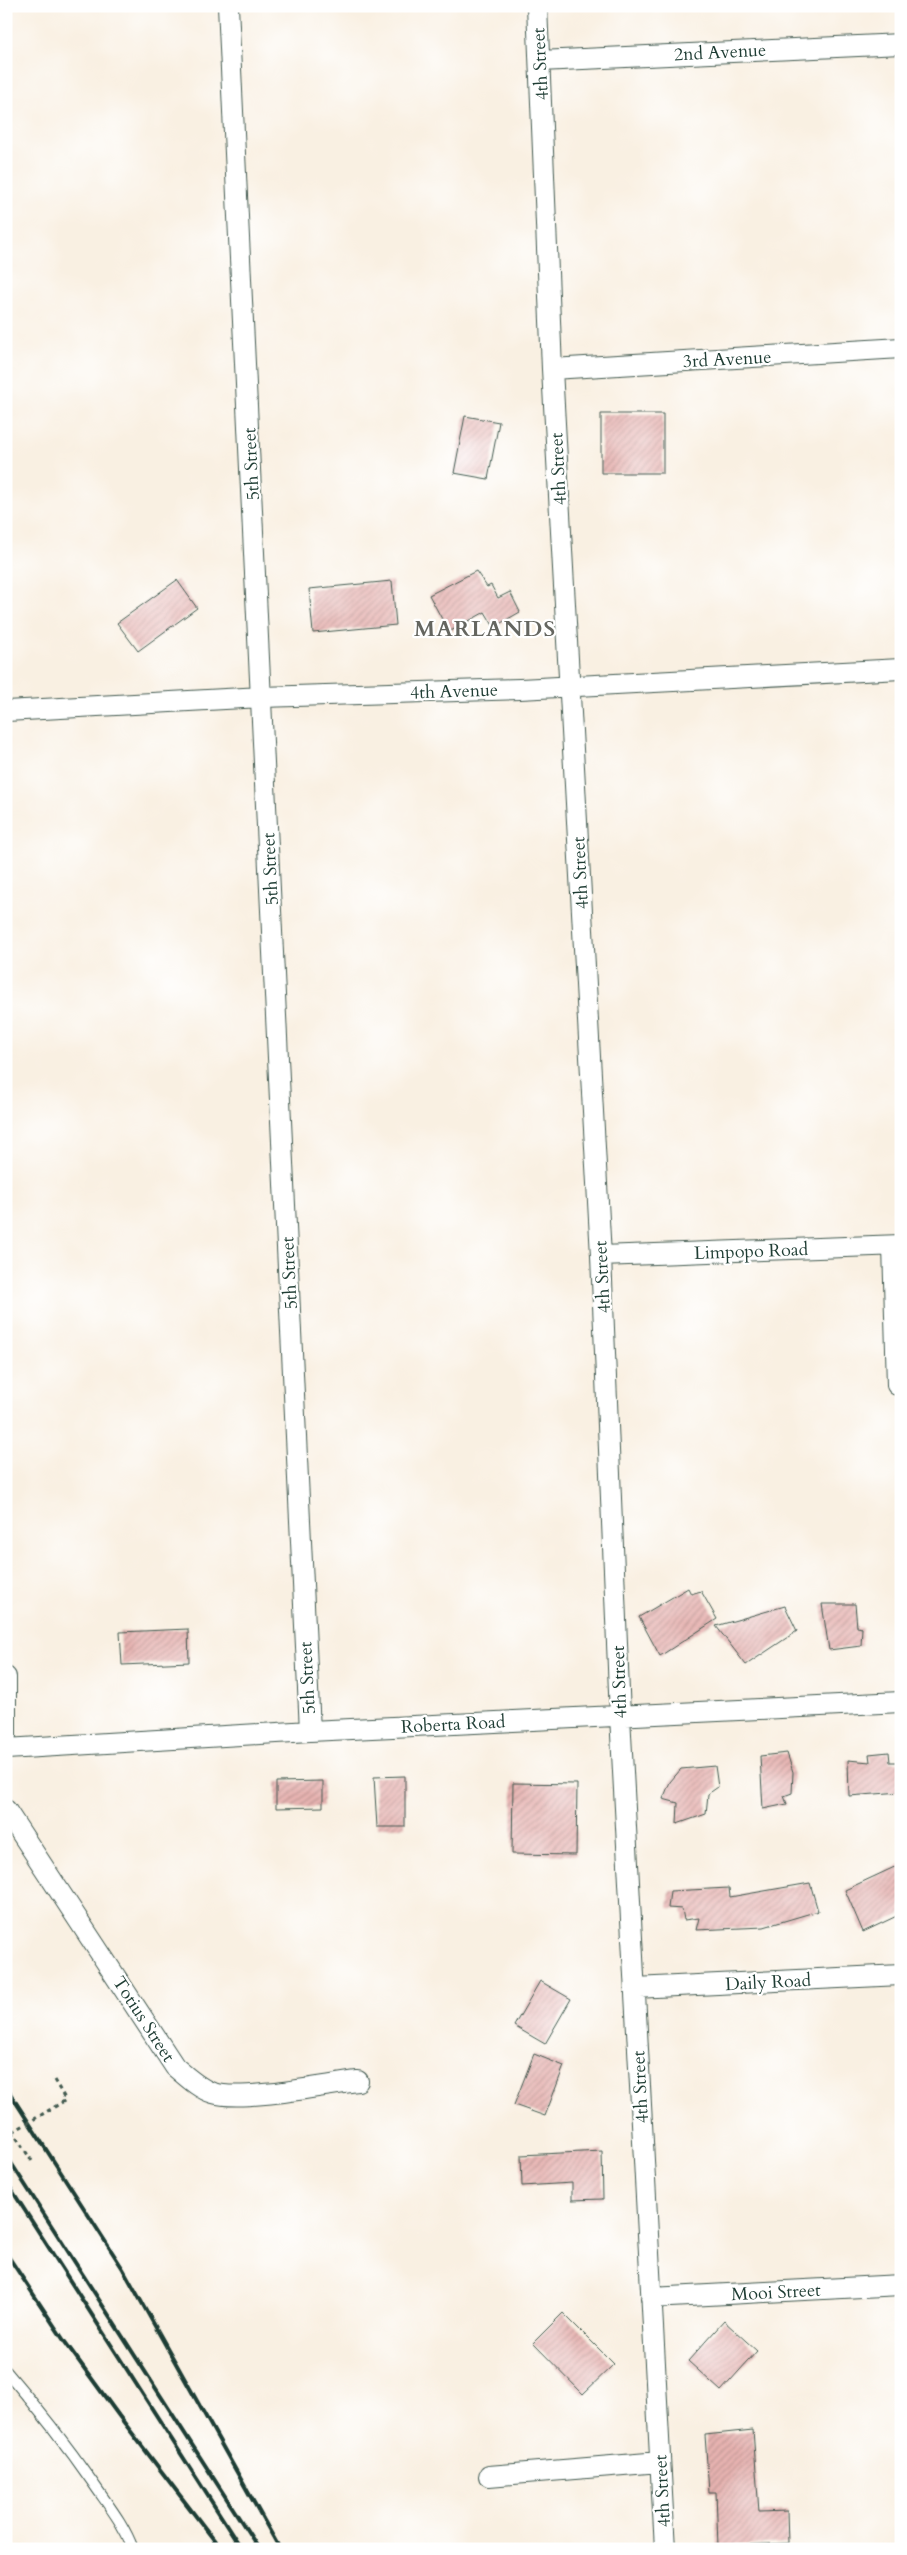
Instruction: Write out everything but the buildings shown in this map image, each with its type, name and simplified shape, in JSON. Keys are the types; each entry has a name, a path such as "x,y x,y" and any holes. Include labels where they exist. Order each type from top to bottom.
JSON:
{"street":[{"name":"5th Street","path":"228,6 310,1731"},
{"name":"4th Street","path":"537,6 552,369 601,1256 620,1716 665,2549"},
{"name":"2nd Avenue","path":"540,61 901,44"},
{"name":"3rd Avenue","path":"552,369 901,348"},
{"name":"4th Avenue","path":"6,711 262,697 570,686 901,669"},
{"name":"Limpopo Road","path":"601,1256 897,1246"},
{"path":"897,1246 897,1385"},
{"path":"6,1677 6,1736"},
{"name":"Roberta Road","path":"6,1749 310,1731 901,1702"},
{"name":"Totius Street","path":"6,1810 175,2067 196,2084 212,2094 237,2096 358,2081"},
{"name":"Daily Road","path":"635,1988 901,1975"},
{"name":"Mooi Street","path":"651,2298 901,2285"},
{"path":"489,2476 660,2462"}],"lane":[{"path":"6,2370 42,2413 88,2476 126,2531 133,2549"}],"path":[{"path":"6,2136 66,2100 54,2080"},
{"path":"12,2132 32,2162"}],"railway":[{"path":"6,2087 123,2269 280,2549"},
{"path":"6,2155 259,2549"},
{"path":"6,2181 242,2549"},
{"path":"6,2253 65,2342 221,2549"}],"district":[{"name":"MARLANDS","path":"485,628"}]}
